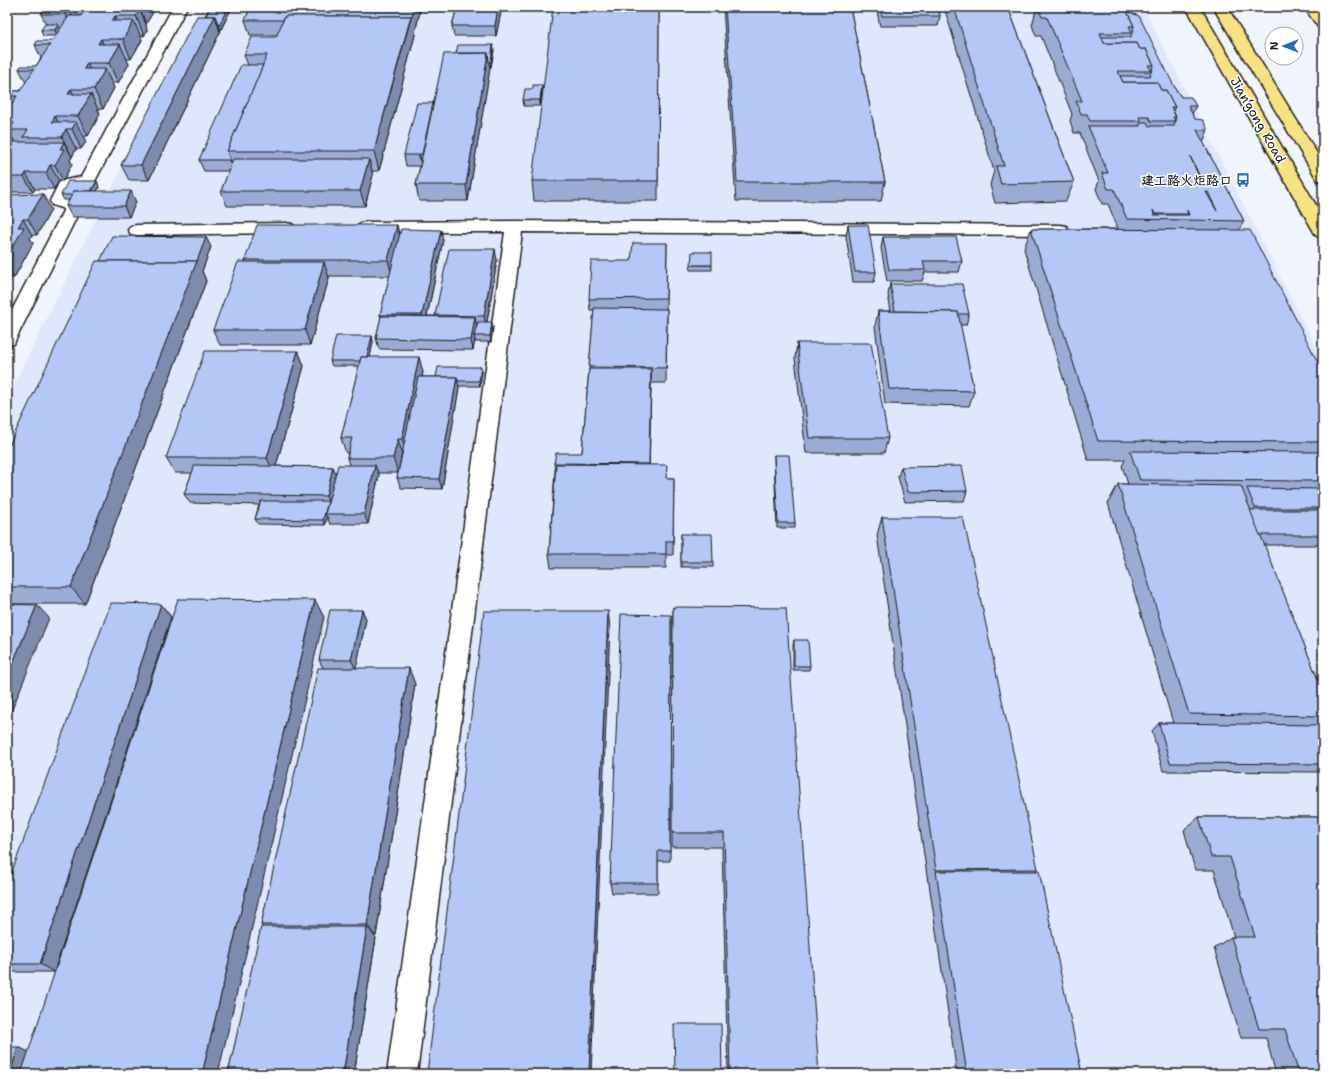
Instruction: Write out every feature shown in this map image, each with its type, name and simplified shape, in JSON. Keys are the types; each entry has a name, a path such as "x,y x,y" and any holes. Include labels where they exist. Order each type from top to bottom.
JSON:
{"main road":[{"name":"Jian‘gong Road","path":"1193,7 1323,232"},
{"path":"1220,7 1323,176"},
{"path":"1311,7 1323,24"}],"street":[{"path":"7,339 74,206 58,201 66,185 88,181 180,7"},
{"path":"349,228 514,226 1078,230"},
{"path":"402,1074 514,226"},
{"path":"137,230 302,228"}],"shaded area":[{"path":"202,7 1143,7 1323,361 1323,1074 7,1074 7,398"}],"building":[{"path":"45,7 103,8 87,8 82,15 75,15 79,8 69,8 65,14 41,14"},
{"path":"103,7 137,7 135,10 140,10 136,16 115,16 112,21 134,21 123,39 101,39 98,44 120,44 109,63 87,63 84,69 105,69 94,89 71,89 68,94 91,94 78,116 55,116 52,122 76,122 72,129 66,129 62,137 23,137 28,130 9,130 14,123 7,123 7,112 17,96 7,96 7,91 20,91 34,69 19,69 21,66 36,66 50,45 35,45 37,41 52,41 69,16 81,16 85,9 102,9"},
{"path":"210,7 228,7 219,26 215,16 206,16"},
{"path":"251,7 414,7 412,17 285,16 283,20 245,20"},
{"path":"457,7 498,7 495,26 452,26"},
{"path":"553,7 659,7 658,181 532,181"},
{"path":"725,7 850,7 885,182 737,182"},
{"path":"880,7 938,7 940,16 882,16"},
{"path":"954,7 1008,7 1074,182 1001,184 996,166 1004,166"},
{"path":"1038,7 1122,7 1124,11 1127,11 1134,26 1129,26 1132,33 1100,33 1104,43 1137,43 1140,49 1146,49 1154,65 1148,65 1152,71 1118,71 1123,82 1157,82 1161,90 1166,90 1175,107 1171,107 1176,117 1173,117 1175,121 1151,121 1149,117 1139,117 1141,121 1090,121 1087,114 1081,114 1076,101 1082,101 1047,17 1042,17"},
{"path":"1127,11 1139,16 1181,97 1191,97 1196,106 1188,106 1195,119 1203,120 1208,130 1197,130 1244,221 1127,219 1114,189 1108,189 1102,173 1108,173 1088,126 1140,126 1141,122 1147,122 1149,126 1175,126 1174,124 1176,122 1176,117 1173,110 1175,107 1166,90 1161,90 1157,82 1123,82 1120,76 1151,76 1151,70 1153,70 1152,68 1154,65 1146,49 1140,49 1137,43 1104,43 1102,37 1131,37 1131,31 1134,31 1134,26","holes":["1190,156 1201,179 1200,179","1206,192 1208,192 1217,211","1153,210 1155,214 1188,214 1187,210 1189,215 1154,215"]},
{"path":"197,16 215,16 141,165 121,165"},
{"path":"285,16 411,16 374,151 227,151 267,55 244,55 252,37 276,37"},
{"path":"45,24 58,24 55,30 41,30"},
{"path":"458,45 493,45 491,62 489,62 488,53 456,53"},
{"path":"488,53 466,185 416,185 444,54"},
{"path":"241,65 263,65 227,151 230,159 199,160"},
{"path":"533,85 542,85 540,100 523,100 525,89 533,89"},
{"path":"417,103 433,103 422,154 404,155"},
{"path":"7,142 64,142 60,149 64,149 55,165 50,165 46,173 26,173 24,177 7,177"},
{"path":"233,159 369,159 360,191 221,191"},
{"path":"68,181 97,181 91,191 74,191 72,195 61,195"},
{"path":"74,191 131,191 124,206 66,206"},
{"path":"43,194 28,219 23,219 18,227 24,227 7,257 7,195"},
{"path":"257,225 397,225 388,260 245,260"},
{"path":"848,225 868,225 876,272 855,272"},
{"path":"401,229 441,230 422,315 380,315"},
{"path":"1031,229 1250,230 1323,372 1323,442 1098,441"},
{"path":"112,236 206,237 197,261 100,261"},
{"path":"883,237 956,237 962,261 923,261 925,270 889,270"},
{"path":"633,243 667,243 666,298 589,299 591,261 631,261"},
{"path":"449,249 495,249 484,316 435,315"},
{"path":"692,252 712,252 712,265 691,265"},
{"path":"96,261 197,261 71,587 7,587 7,450"},
{"path":"238,262 324,262 305,330 213,330"},
{"path":"890,284 962,284 969,314 958,314 958,312 895,311"},
{"path":"594,308 667,309 666,368 589,367"},
{"path":"878,311 958,312 974,391 889,389"},
{"path":"381,316 475,317 471,340 376,338"},
{"path":"478,322 492,322 490,336 474,336"},
{"path":"336,336 372,336 367,357 361,357 360,361 330,361"},
{"path":"797,343 871,343 888,438 809,438"},
{"path":"205,351 298,351 267,458 166,458"},
{"path":"361,357 419,357 402,439 398,439 393,458 347,458 352,438 341,438"},
{"path":"438,367 481,367 479,381 458,381 457,377 436,377"},
{"path":"589,369 651,369 649,464 554,463 556,453 582,453"},
{"path":"418,377 457,377 439,479 397,478"},
{"path":"1130,451 1323,452 1323,481 1140,480"},
{"path":"774,455 789,455 795,523 778,523"},
{"path":"556,464 667,465 666,478 674,478 673,541 666,541 666,554 549,554"},
{"path":"195,465 333,467 326,496 184,494"},
{"path":"338,465 375,465 364,514 325,514"},
{"path":"962,466 967,491 908,492 901,467"},
{"path":"1118,484 1241,486 1323,692 1323,716 1189,714"},
{"path":"1247,488 1323,489 1323,508 1255,508"},
{"path":"261,501 328,501 323,520 255,519"},
{"path":"1250,510 1323,510 1323,535 1260,535"},
{"path":"882,517 963,517 1038,869 936,870"},
{"path":"681,534 712,534 713,562 681,562"},
{"path":"178,599 315,600 202,1074 21,1074"},
{"path":"111,603 161,604 40,964 7,964 7,885"},
{"path":"7,604 37,605 7,677"},
{"path":"673,607 786,608 819,1074 730,1074 724,833 672,833"},
{"path":"330,610 362,610 351,660 319,660"},
{"path":"484,611 608,611 589,1074 427,1074"},
{"path":"621,614 671,615 670,851 658,851 658,883 610,883"},
{"path":"794,640 808,640 810,666 794,666"},
{"path":"318,668 409,668 367,925 261,925"},
{"path":"1159,723 1323,725 1323,764 1170,763"},
{"path":"1199,817 1323,817 1323,1074 1299,1074 1285,1029 1259,1029 1231,937 1255,937 1230,857 1211,857"},
{"path":"936,871 1039,871 1082,1074 967,1074"},
{"path":"261,927 367,927 343,1074 228,1074"},
{"path":"674,1024 721,1024 722,1074 675,1074"},
{"path":"7,1047 18,1047 10,1074 7,1074"}],"place":[{"name":"建工路火炬路口","path":"1243,180"}]}
